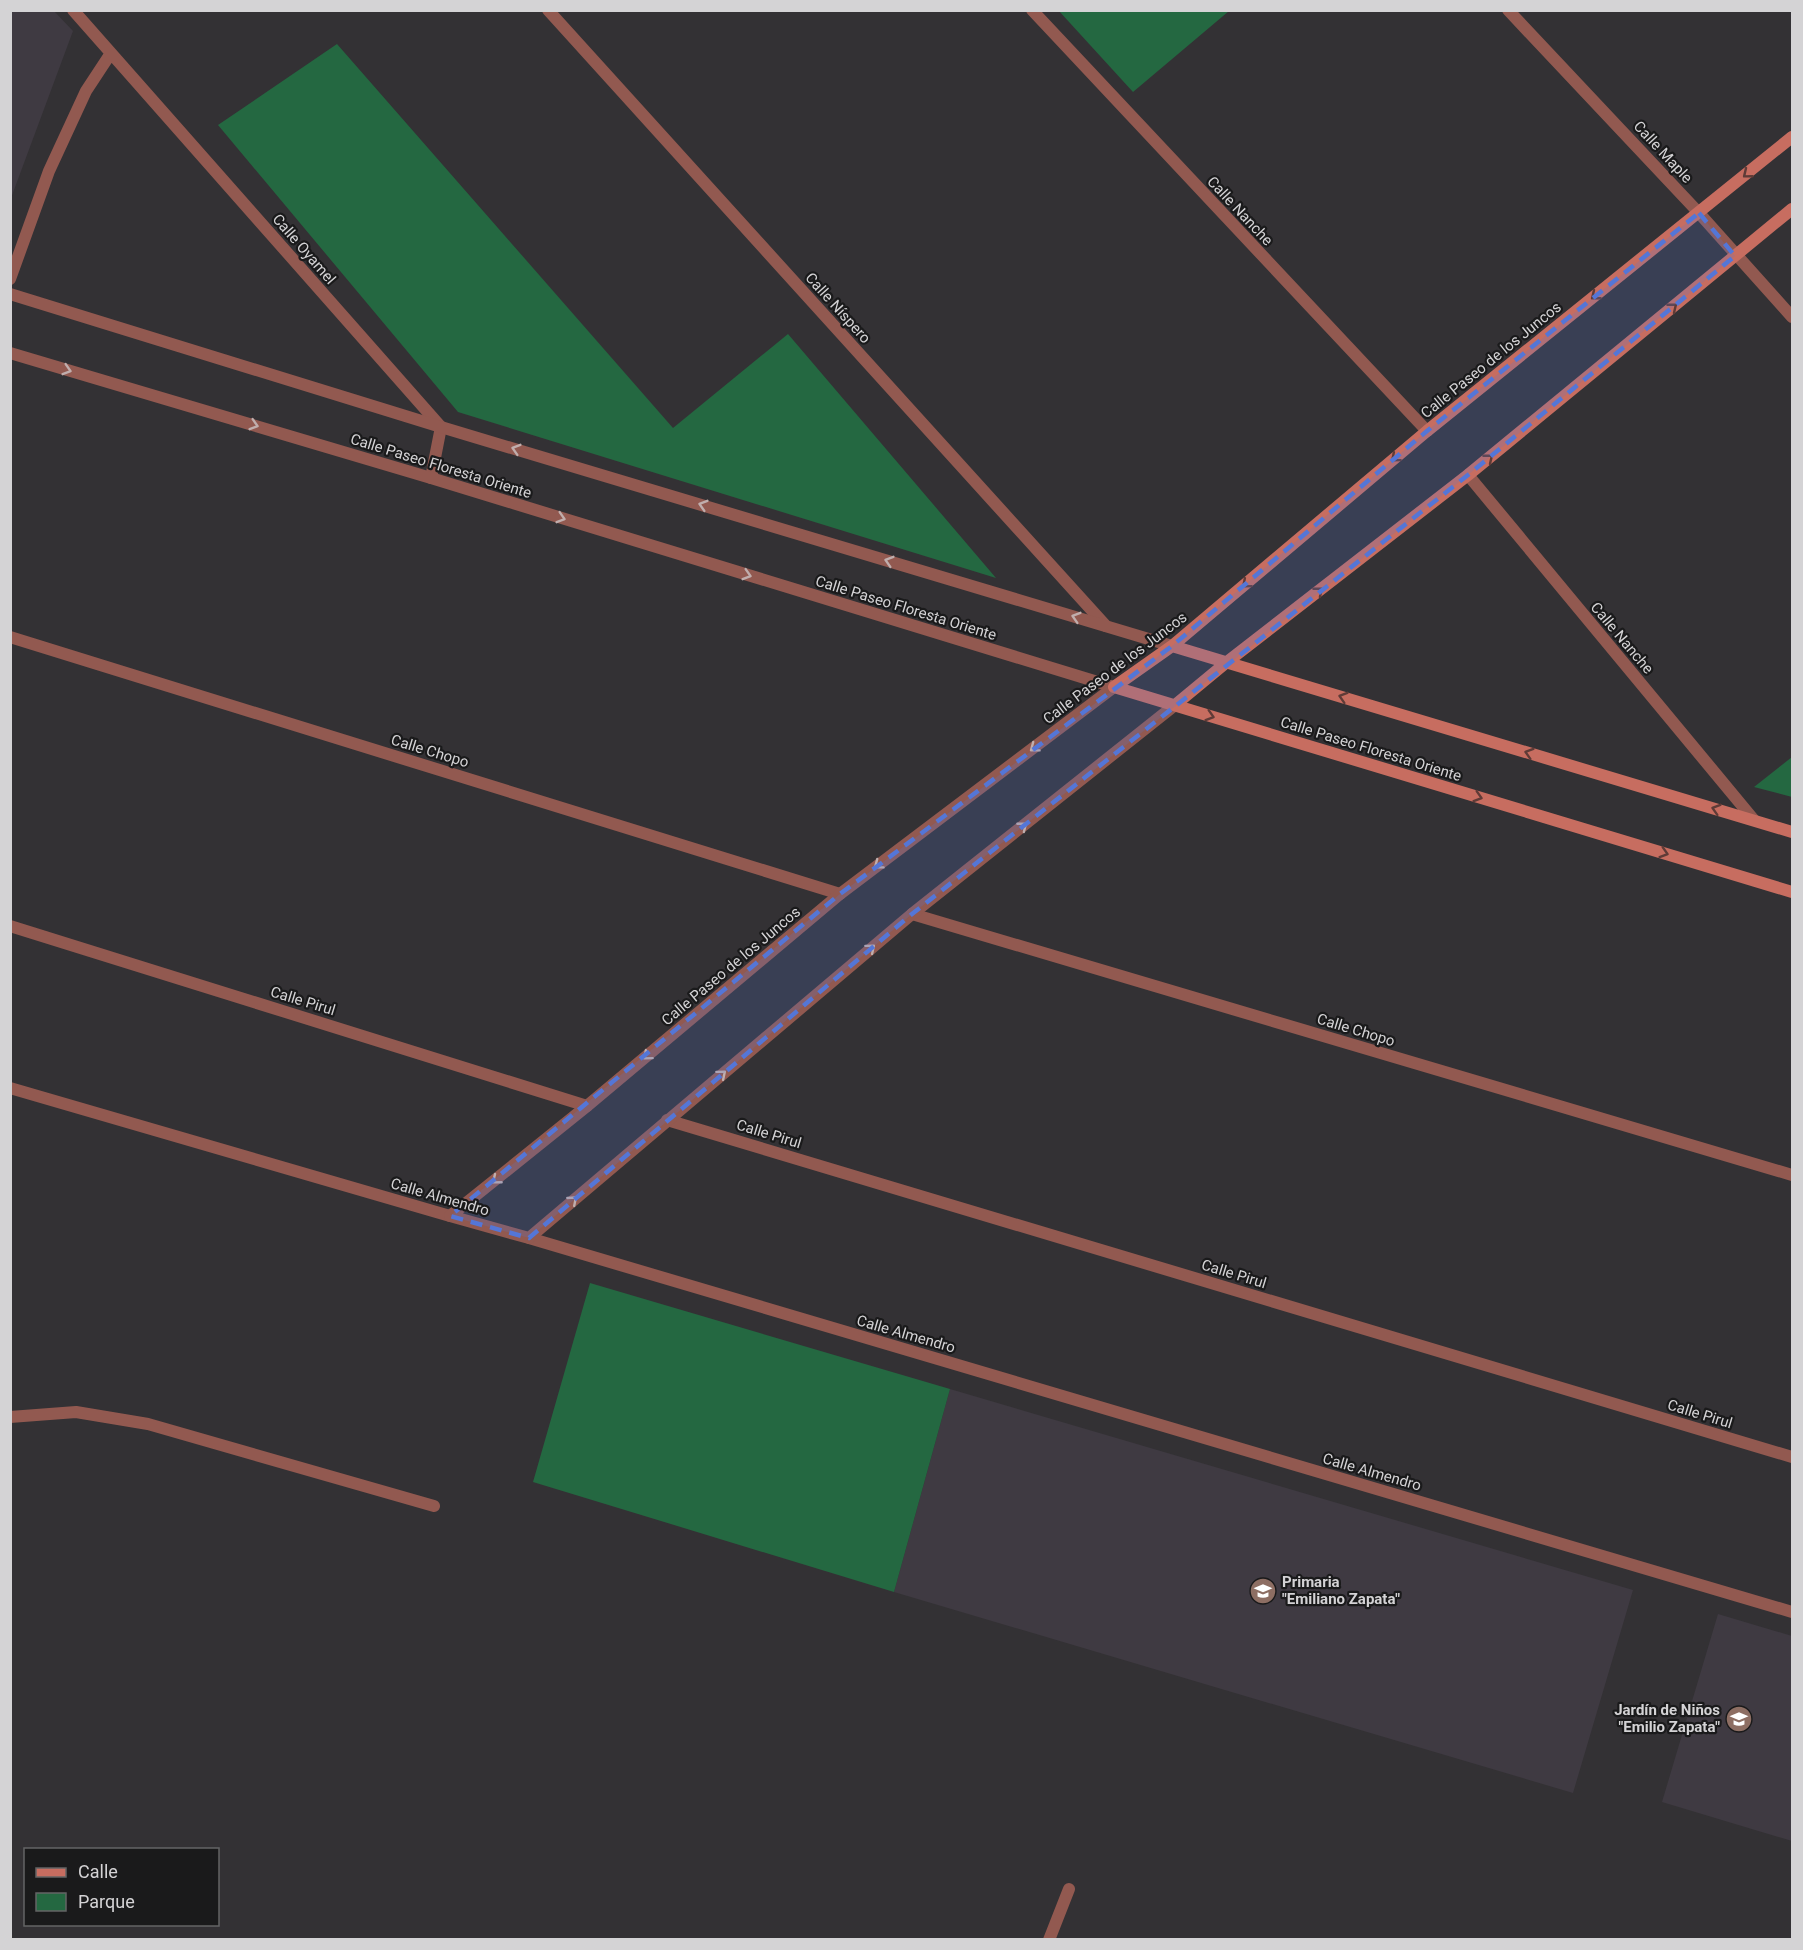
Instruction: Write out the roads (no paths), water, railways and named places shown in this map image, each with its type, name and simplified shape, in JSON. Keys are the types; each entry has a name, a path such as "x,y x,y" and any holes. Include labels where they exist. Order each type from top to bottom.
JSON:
{"main road":[{"name":"Calle Paseo de los Juncos","path":"1114,687 1172,646 1426,431 1792,137"},
{"path":"1175,705 1468,475 1792,209"},
{"path":"1172,646 1792,832"},
{"name":"Calle Paseo Floresta Oriente","path":"1114,687 1792,892"}],"street":[{"name":"Calle Oyamel","path":"73,10 441,427"},
{"name":"Calle Níspero","path":"548,10 1107,626"},
{"name":"Calle Nanche","path":"1032,10 1426,431"},
{"name":"Calle Maple","path":"1508,10 1699,213 1735,256 1792,317"},
{"path":"10,279 49,171 86,91 111,53"},
{"path":"10,294 441,427 1172,646"},
{"name":"Calle Paseo Floresta Oriente","path":"10,353 431,478 1114,687"},
{"path":"431,478 441,427"},
{"name":"Calle Nanche","path":"1468,475 1754,820"},
{"name":"Calle Chopo","path":"10,637 840,894"},
{"name":"Calle Paseo de los Juncos","path":"450,1216 588,1106 840,894 1114,687"},
{"path":"529,1238 912,914 1175,705"},
{"name":"Calle Chopo","path":"912,914 1792,1175"},
{"name":"Calle Pirul","path":"10,926 588,1106"},
{"name":"Calle Almendro","path":"10,1088 529,1238 1792,1612"},
{"name":"Calle Pirul","path":"667,1120 1792,1457"},
{"path":"10,1417 76,1412 148,1424 434,1506"},
{"path":"1050,1940 1069,1889"}],"place":[{"name":"Primaria \"Emiliano Zapata\"","path":"1263,1591"},
{"name":"Jardín de Niños \"Emilio Zapata\"","path":"1739,1719"}]}
